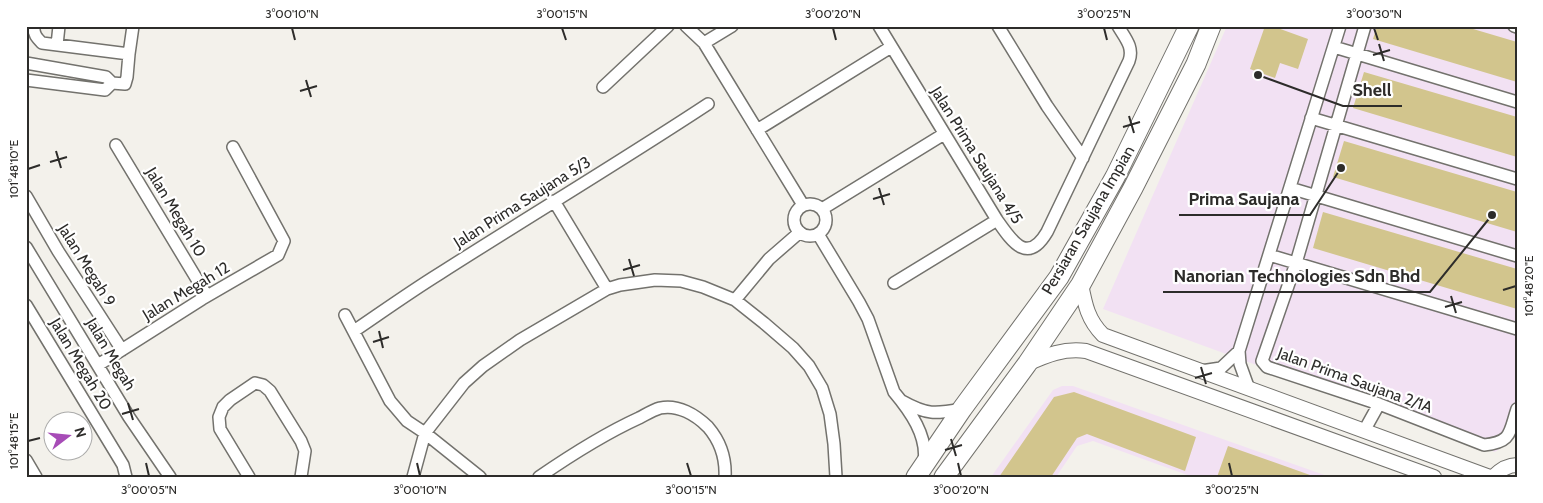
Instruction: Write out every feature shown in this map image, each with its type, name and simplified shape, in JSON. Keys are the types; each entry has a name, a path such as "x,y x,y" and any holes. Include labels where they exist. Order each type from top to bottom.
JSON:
{"highway":[{"name":"Persiaran Saujana Impian","path":"920,472 962,410 1059,277 1115,177 1189,26"},
{"name":"Persiaran Saujana Impian","path":"944,477 1027,364 1081,284 1133,188 1196,64 1211,26"}],"street":[{"path":"34,26 36,38 42,43 129,54"},
{"path":"57,45 59,26"},
{"path":"26,64 106,77 112,82 125,84 133,26"},
{"path":"603,87 668,26"},
{"path":"686,26 704,43 802,205"},
{"path":"704,43 732,26"},
{"name":"Jalan Prima Saujana 4/5","path":"879,26 997,220 1018,246 1032,247 1038,244 1048,232 1132,54 1130,46 1118,26"},
{"path":"998,26 1047,106 1083,158"},
{"path":"1249,389 1240,364 1239,351 1340,26"},
{"path":"1296,263 1365,26"},
{"path":"756,130 891,47"},
{"path":"1334,47 1517,102"},
{"path":"26,80 105,90 112,82"},
{"name":"Jalan Prima Saujana 5/3","path":"354,332 437,275 708,104"},
{"path":"1311,118 1517,180"},
{"path":"822,209 944,134"},
{"name":"Jalan Megah 10","path":"116,145 207,296"},
{"name":"Jalan Megah 12","path":"98,365 207,296 278,255 284,242 233,147"},
{"path":"1290,188 1517,256"},
{"name":"Jalan Megah 9","path":"26,196 58,251 122,350"},
{"path":"554,202 607,289"},
{"path":"812,203 822,209 826,221 825,226 818,234 807,236 796,228 794,218 802,205 812,203"},
{"path":"894,282 997,220"},
{"path":"735,300 768,259 800,232"},
{"path":"818,234 859,302 868,320 894,392 901,400 924,441 926,452 920,472"},
{"name":"Jalan Megah","path":"26,247 129,417 170,477"},
{"path":"1269,255 1517,329"},
{"name":"Jalan Prima Saujana 2/1A","path":"1296,263 1262,361 1268,367 1379,404 1484,445 1499,444 1507,437 1517,409"},
{"path":"413,477 426,433 464,383 483,366 520,340 607,289 620,285 655,280 682,281 735,300 793,348 809,366 822,388 830,414 836,477"},
{"path":"1081,284 1084,303 1089,316 1094,327 1103,335 1492,477 1500,470 1513,464"},
{"name":"Jalan Megah 20","path":"28,313 124,465 126,477"},
{"path":"345,315 390,401 407,421 426,433 480,477"},
{"path":"1027,364 1062,351 1086,351 1434,477"},
{"path":"1201,371 1221,368 1239,351"},
{"path":"249,477 220,429 219,417 223,407 230,400 255,383 263,384 270,391 301,441 305,452 301,477"},
{"path":"901,400 925,412 937,414 962,410"},
{"path":"1364,431 1379,404"},
{"path":"539,477 623,425 660,408 681,409 701,420 715,436 723,453 725,477"},
{"path":"26,460 36,477"}],"shaded area":[{"path":"1227,26 1517,26 1517,436 1495,452 1103,309"},
{"path":"1062,386 1073,386 1330,477 1193,477 1093,441 1077,446 1056,477 991,477 1053,390"}],"building":[{"path":"1265,26 1272,26 1308,39 1298,69 1280,63 1275,78 1250,69"},
{"path":"1377,26 1463,26 1517,42 1517,82 1373,39"},
{"path":"1364,72 1517,117 1517,157 1353,108"},
{"path":"1344,141 1517,192 1517,232 1333,177"},
{"path":"1323,212 1517,269 1517,309 1313,248"},
{"path":"1074,392 1196,437 1185,471 1087,434 1077,438 1051,477 999,477 1054,397"},
{"path":"1228,446 1310,475 1310,477 1217,477"}],"place":[{"name":"Shell","path":"1258,75"},
{"name":"Prima Saujana","path":"1341,168"},
{"name":"Nanorian Technologies Sdn Bhd","path":"1492,215"}]}
